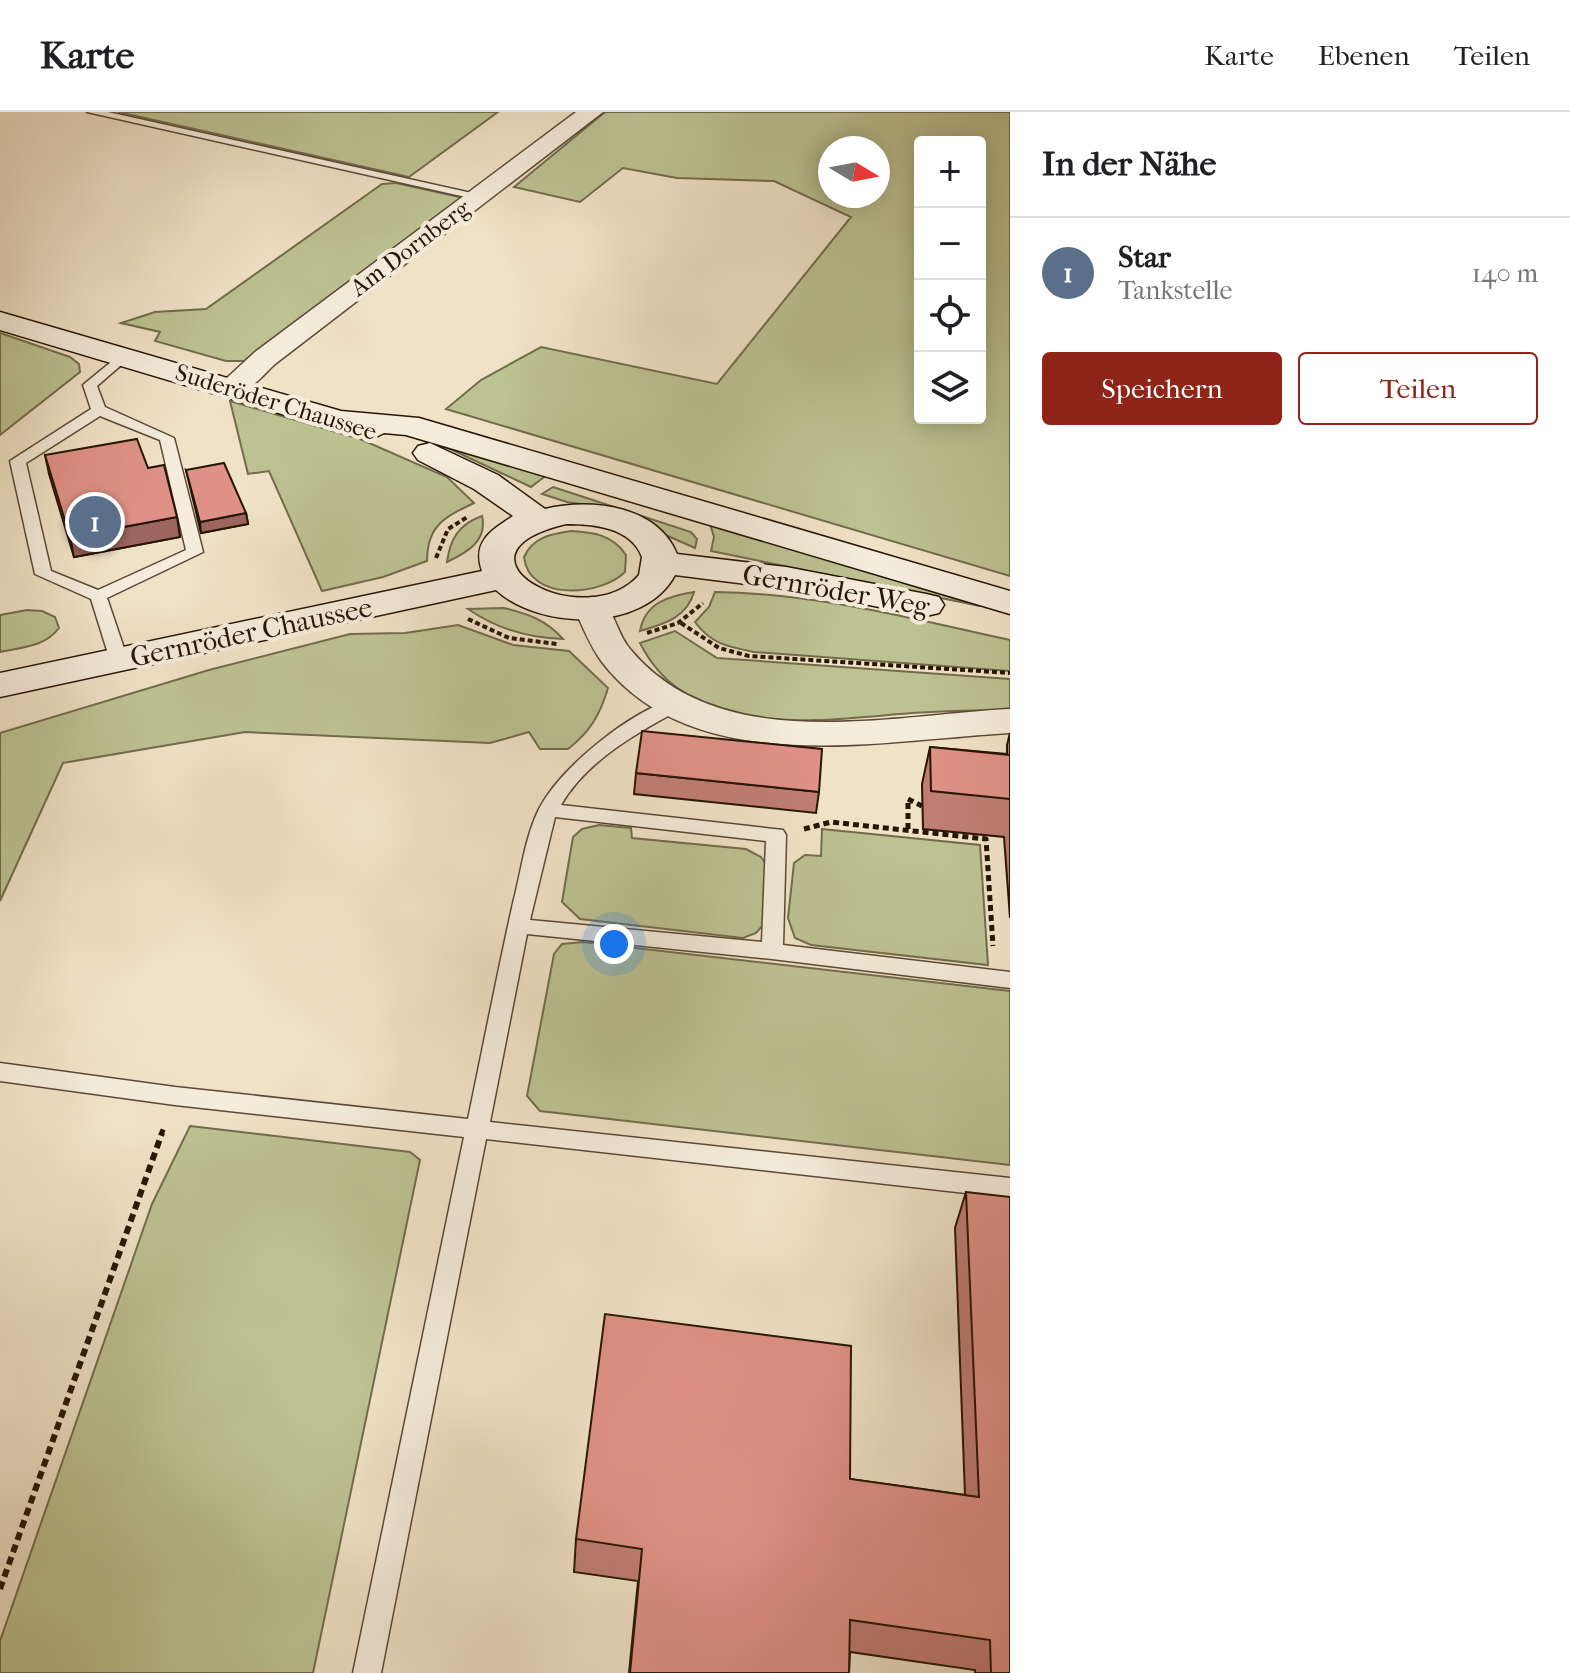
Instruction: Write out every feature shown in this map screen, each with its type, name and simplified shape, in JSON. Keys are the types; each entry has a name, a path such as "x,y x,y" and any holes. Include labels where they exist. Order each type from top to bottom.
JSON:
{"street":[{"name":"Am Dornberg","path":"232,387 265,358 591,112"},
{"name":"Suderöder Chaussee","path":"0,321 232,387 422,449 483,479 536,519"},
{"path":"341,421 408,425 1010,603"},
{"path":"576,514 615,519 646,535 656,546 661,563 655,580 638,595 592,608 543,604 518,593 502,578 495,562 498,547 510,533 536,519 576,514"},
{"name":"Gernröder Weg","path":"661,563 786,578 1010,623"},
{"name":"Gernröder Chaussee","path":"0,685 502,578"},
{"path":"592,608 618,658 675,705 713,721 763,732 806,736 954,721 1010,721"}],"lane":[{"path":"93,112 479,196"},
{"path":"99,410 18,461 43,574 98,596 195,552 167,438 99,410 90,385 122,357"},
{"path":"98,596 119,660"},
{"path":"367,1673 518,926 548,810 573,777 632,726 675,705"},
{"path":"548,810 776,835 772,951"},
{"path":"518,926 772,951 1002,979"},
{"path":"0,1072 175,1096 1010,1188"}],"path":[{"path":"439,567 435,556 448,529 480,512"},
{"path":"464,617 509,638 559,644"},
{"path":"681,623 719,648 749,656 1010,673"},
{"path":"908,829 908,799 922,806"},
{"path":"776,835 831,822 986,839 1002,979"},
{"path":"0,1589 175,1096"}],"green space":[{"path":"118,112 498,112 409,177"},
{"path":"605,112 1010,112 1010,576 446,409 481,380 541,347 717,384 851,217 832,208 890,208 890,136 818,136 818,202 774,181 677,178 623,168 580,202 514,187"},
{"path":"396,183 464,198 244,361 226,361 155,341 160,332 121,323 155,312 206,309 382,184"},
{"path":"0,333 70,357 79,364 80,372 0,435"},
{"path":"230,401 360,439 447,477 474,503 446,518 434,531 427,561 383,577 322,591 269,471 248,474"},
{"path":"433,441 548,474 531,487"},
{"path":"553,487 691,532 697,539 695,548 602,507 567,502 542,494"},
{"path":"482,516 479,539 468,550 447,562 457,533 467,523"},
{"path":"710,524 980,606 711,551 714,537"},
{"path":"571,531 595,534 615,543 626,555 625,572 614,580 584,590 552,588 539,582 529,572 524,557 528,550 543,538"},
{"path":"694,592 680,614 640,631 652,607 675,596"},
{"path":"715,592 827,602 1010,640 1010,671 754,652 736,648 714,640 695,622 709,607"},
{"path":"504,608 536,619 563,639 513,631 468,609"},
{"path":"27,610 42,611 55,617 59,628 40,643 0,652 0,615"},
{"path":"458,625 513,645 569,651 608,688 598,715 588,729 568,749 540,749 529,732 490,743 245,732 63,763 0,901 0,733 209,670 350,634 405,633"},
{"path":"675,631 717,658 1010,679 1010,710 799,720 760,718 724,711 691,697 662,675 640,643"},
{"path":"599,825 631,828 632,838 746,849 761,857 768,867 764,924 756,933 743,938 580,919 562,902 573,837 582,829"},
{"path":"822,829 980,845 988,965 811,945 795,938 788,918 794,863 805,855 821,856"},
{"path":"583,942 1010,991 1010,1165 540,1111 527,1096 554,954 562,944"},
{"path":"190,1126 410,1152 420,1160 313,1673 0,1673 0,1641 152,1204"}],"building":[{"path":"137,439 148,468 164,465 177,517 70,537 45,455"},
{"path":"224,463 246,513 200,522 186,470"},
{"path":"642,731 822,749 819,792 636,773"},
{"path":"930,747 1010,755 1010,799 931,791"},
{"path":"966,1192 1010,1197 1010,1673 991,1673 990,1640 850,1620 849,1673 630,1673 642,1549 576,1539 605,1314 851,1346 850,1479 979,1497"}],"place":[{"name":"Star","path":"95,522"}]}
